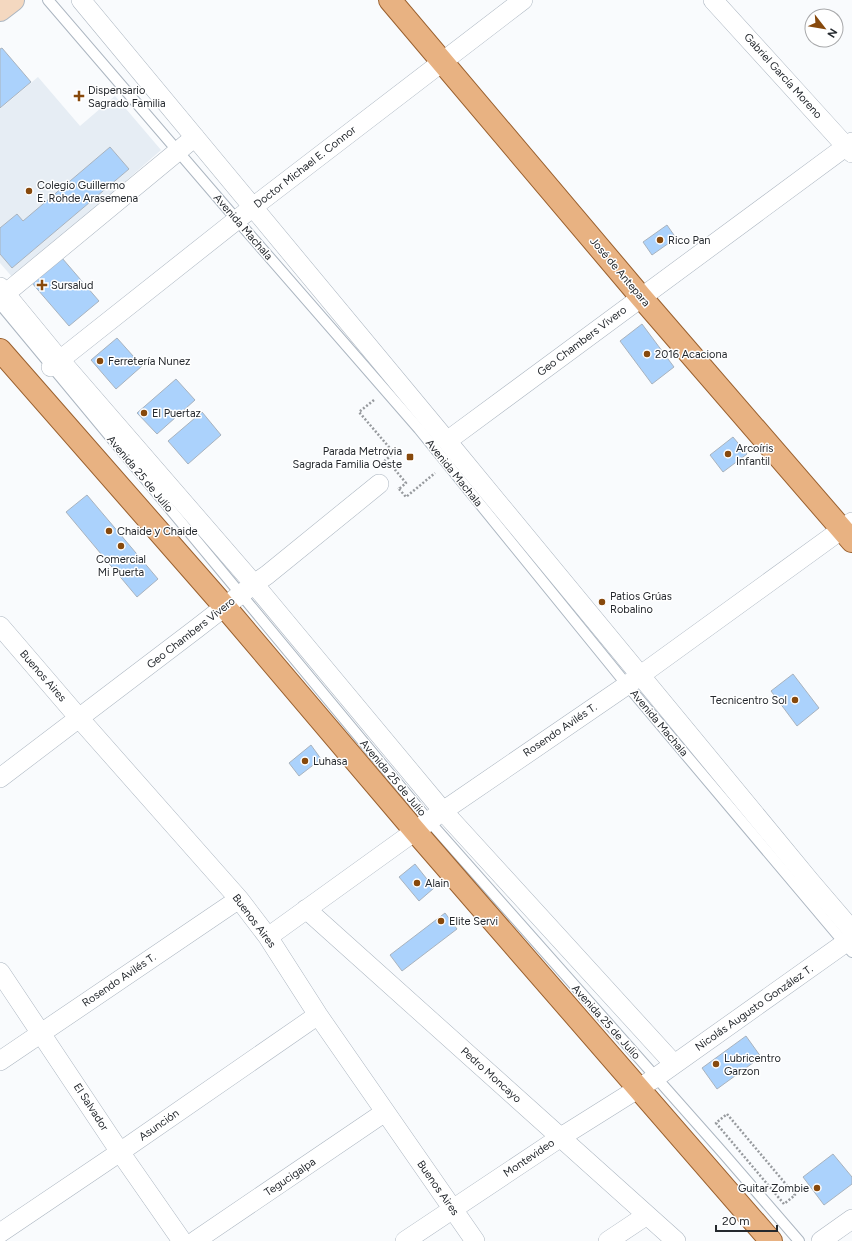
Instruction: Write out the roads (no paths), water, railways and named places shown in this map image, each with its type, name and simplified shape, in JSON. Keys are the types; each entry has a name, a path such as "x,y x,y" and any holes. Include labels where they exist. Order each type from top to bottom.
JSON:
{"main road":[{"name":"José de Antepara","path":"390,0 641,297 849,531"},
{"name":"Avenida 25 de Julio","path":"0,350 240,595 647,1083 771,1241"}],"street":[{"path":"0,10 13,0"},
{"name":"Avenida Machala","path":"81,0 447,441 633,680 810,881 850,941"},
{"name":"Doctor Michael E. Connor","path":"55,363 252,207 523,0"},
{"name":"Gabriel García Moreno","path":"713,0 850,147"},
{"path":"2,295 195,137"},
{"name":"Geo Chambers Vivero","path":"447,441 641,297 850,147"},
{"name":"Avenida 25 de Julio","path":"2,295 240,595 429,821 674,1064"},
{"name":"Geo Chambers Vivero","path":"0,778 267,575 379,475"},
{"name":"Rosendo Avilés T.","path":"268,937 429,821 849,531"},
{"name":"Buenos Aires","path":"0,626 239,899 268,937 318,1015 475,1241"},
{"name":"Rosendo Avilés T.","path":"0,1061 239,899"},
{"name":"Pedro Moncayo","path":"306,909 676,1241"},
{"name":"Nicolás Augusto González T.","path":"647,1083 850,941"},
{"name":"El Salvador","path":"0,972 120,1152 182,1241"},
{"name":"Asunción","path":"0,1233 318,1015"},
{"name":"Montevideo","path":"405,1241 560,1137 647,1083"},
{"name":"Tegucigalpa","path":"195,1241 385,1112"},
{"path":"608,1241 647,1215"},
{"path":"822,1241 852,1219"}],"lane":[{"name":"Avenida Machala","path":"48,0 419,429 446,463 633,680"},
{"name":"Avenida 25 de Julio","path":"647,1083 723,1153 799,1241"}],"place":[{"name":"Dispensario Sagrado Familia","path":"79,96"},
{"name":"Colegio Guillermo E. Rohde Arasemena","path":"29,191"},
{"name":"Rico Pan","path":"660,240"},
{"name":"Sursalud","path":"42,285"},
{"name":"2016 Acaciona","path":"647,354"},
{"name":"Ferretería Nunez","path":"100,361"},
{"name":"El Puertaz","path":"144,413"},
{"name":"Arcoíris Infantil","path":"728,454"},
{"name":"Parada Metrovia Sagrada Familia Oeste","path":"410,457"},
{"name":"Chaide y Chaide","path":"109,531"},
{"name":"Comercial Mi Puerta","path":"121,546"},
{"name":"Patios Grúas Robalino","path":"602,602"},
{"name":"Tecnicentro Sol","path":"795,700"},
{"name":"Luhasa","path":"305,761"},
{"name":"Alain","path":"417,883"},
{"name":"Elite Servi","path":"441,921"},
{"name":"Lubricentro Garzon","path":"716,1064"},
{"name":"Guitar Zombie","path":"817,1188"}]}
